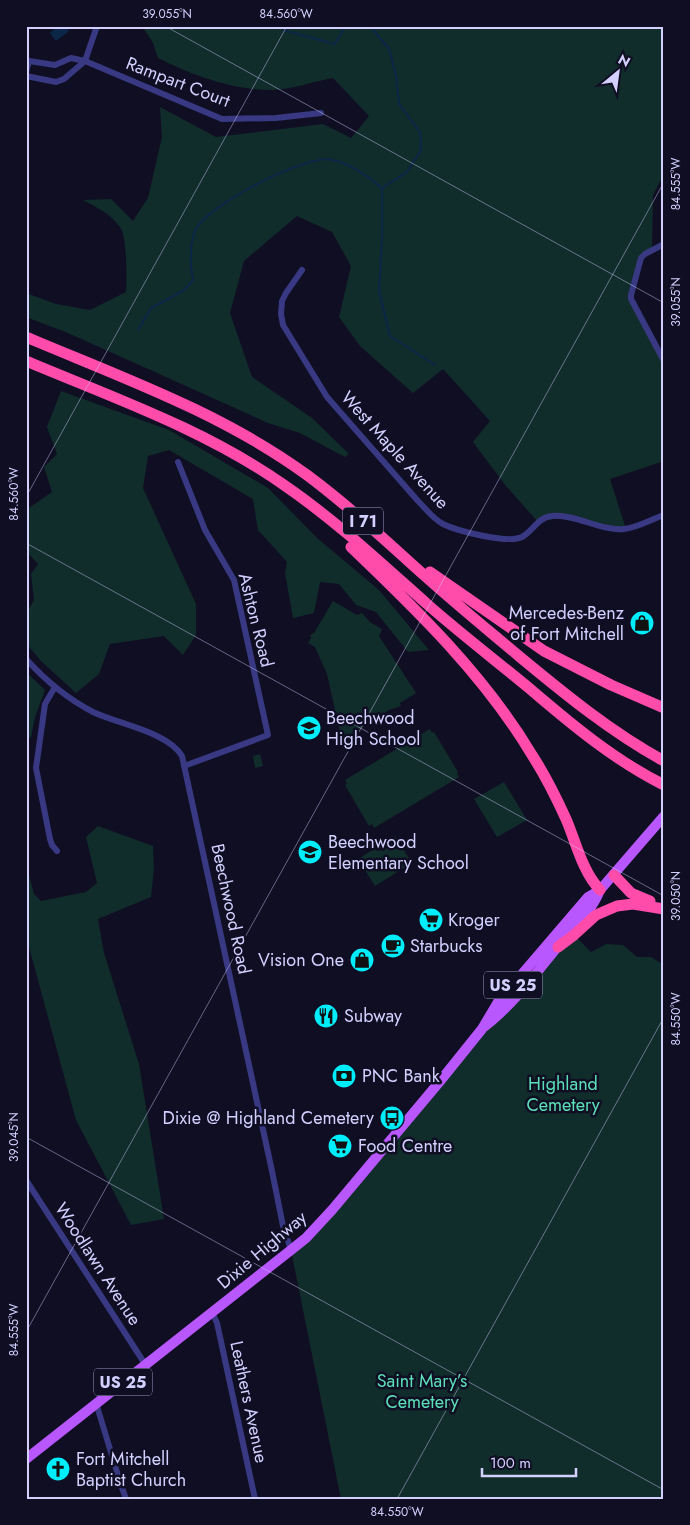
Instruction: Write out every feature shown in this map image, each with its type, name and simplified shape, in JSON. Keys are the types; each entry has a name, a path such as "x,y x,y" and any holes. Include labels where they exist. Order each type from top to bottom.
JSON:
{"highway":[{"name":"I 71","path":"26,337 178,400 248,436 309,476 390,544 462,609 567,696 631,743 664,761"},
{"name":"I 71","path":"26,361 193,432 235,454 284,484 320,511 552,708 635,770 664,785"},
{"path":"284,484 357,552 438,634 497,702 536,761 566,819 592,881 600,890"},
{"path":"390,544 522,638 603,682 664,708"},
{"path":"614,875 631,893 664,908"},
{"path":"558,947 574,936 596,915 617,906 633,904 664,908"}],"main road":[{"name":"Dixie Highway","path":"26,1458 306,1238 442,1080 482,1029 498,1002 588,897 600,890 664,816"},
{"name":"Dixie Highway","path":"482,1029 496,1018 558,947 595,903 600,890"}],"street":[{"path":"85,61 71,58 55,65 29,60 26,74 56,82 64,79 85,61 97,26"},
{"name":"Rampart Court","path":"85,61 222,119 276,118 321,113"},
{"path":"664,244 644,254 641,258 631,295 631,299 664,361"},
{"name":"West Maple Avenue","path":"302,270 286,292 282,301 281,314 289,336 327,397 434,518 456,529 509,540 522,537 538,522 550,516 565,517 622,529 664,515"},
{"name":"Ashton Road","path":"178,462 205,530 234,580 268,735 184,766"},
{"name":"Beechwood Road","path":"26,659 55,686 92,711 172,744 179,751 184,766 272,1169 282,1226 291,1250"},
{"path":"55,686 45,704 36,768 50,839 52,846 57,851"},
{"name":"Woodlawn Avenue","path":"26,1180 145,1364"},
{"name":"Leathers Avenue","path":"212,1312 217,1323 255,1499"},
{"path":"96,1403 126,1499"}],"green space":[{"path":"142,26 664,26 664,174 653,195 652,250 645,254 631,295 664,361 664,461 610,479 626,529 565,517 538,522 506,486 473,442 490,421 443,369 413,393 360,346 339,317 351,266 332,232 297,216 244,261 230,313 252,377 312,418 349,454 345,457 300,433 268,423 68,333 26,317 26,293 56,304 90,310 126,292 126,258 124,239 120,227 108,215 83,200 111,199 133,221 148,198 162,137 160,107 216,137 323,124 351,138 369,116 333,78 287,89 272,90 228,85 185,71 158,58 153,43"},
{"path":"61,391 169,430 268,488 317,538 379,590 429,650 408,652 376,612 356,605 339,584 320,582 314,613 293,618 285,573 287,562 258,530 253,499 169,450 148,456 143,488 196,604 196,635 183,655 164,636 110,644 99,674 76,693 41,661 26,643 26,614 34,600 31,574 38,564 26,551 26,510 52,492 44,467 57,454 47,427"},
{"path":"333,601 357,615 362,613 370,622 382,629 379,636 416,693 400,703 401,706 389,710 342,741 327,674 315,647 308,643 311,638 310,635 314,633"},
{"path":"26,672 45,690 35,717 31,737 26,739"},
{"path":"430,729 432,733 434,732 458,772 459,777 374,828 372,824 369,826 345,785 347,784 345,780"},
{"path":"260,754 263,766 255,768 253,756"},
{"path":"504,782 527,820 497,837 474,799"},
{"path":"98,826 153,846 154,868 151,897 98,919 104,953 139,1064 164,1219 131,1225 76,1120 26,936 26,864 34,894 41,901 86,892 97,883 86,837"},
{"path":"395,836 412,863 375,886 358,859"},
{"path":"574,935 591,952 606,944 623,945 637,957 651,957 664,965 664,1499 341,1499 291,1250 441,1080"}],"water":[{"path":"58,26 65,26 69,31 56,41 50,33"}],"waterway":[{"path":"278,26 286,31 335,44 345,26"},
{"path":"370,26 389,49 396,76 399,104 420,132 421,150 407,172 382,188"},
{"path":"138,330 151,308 183,291 193,280 191,255 195,231 203,220 217,208 236,196 281,173 320,160 333,160 353,168 382,188"},
{"path":"382,188 379,291 390,336 435,365"}],"place":[{"name":"Mercedes-Benz of Fort Mitchell","path":"642,623"},
{"name":"Beechwood High School","path":"309,728"},
{"name":"Beechwood Elementary School","path":"310,852"},
{"name":"Kroger","path":"431,920"},
{"name":"Starbucks","path":"393,946"},
{"name":"Vision One","path":"362,960"},
{"name":"Subway","path":"326,1016"},
{"name":"PNC Bank","path":"344,1076"},
{"name":"Dixie @ Highland Cemetery","path":"392,1118"},
{"name":"Food Centre","path":"340,1146"},
{"name":"Fort Mitchell Baptist Church","path":"58,1469"}],"park label":[{"name":"Highland Cemetery","path":"563,1094"},
{"name":"Saint Mary’s Cemetery","path":"422,1391"}]}
